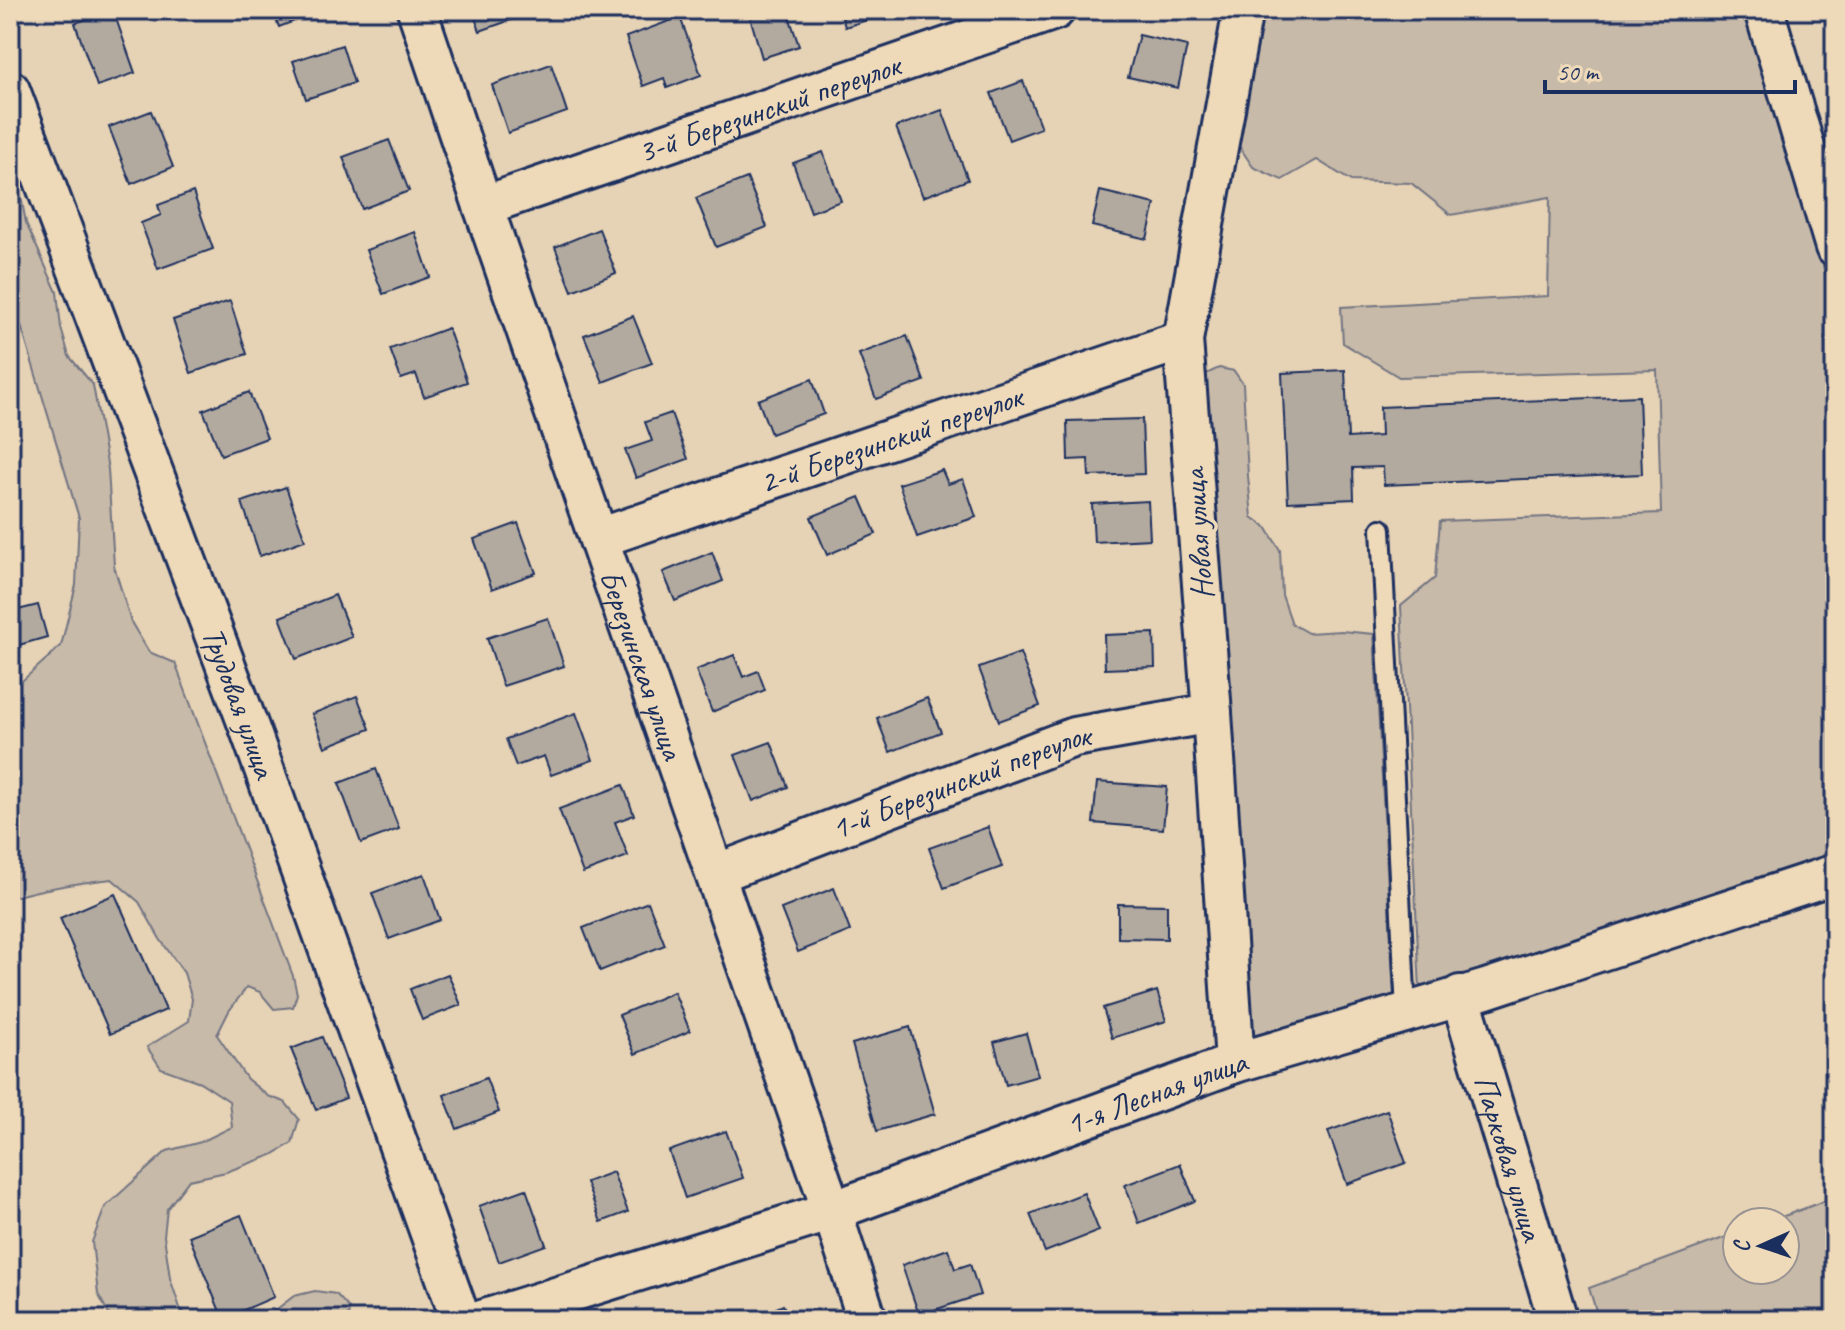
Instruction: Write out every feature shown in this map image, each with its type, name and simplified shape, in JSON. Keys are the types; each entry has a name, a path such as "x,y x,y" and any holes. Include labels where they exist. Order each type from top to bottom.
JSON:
{"street":[{"name":"Березинская улица","path":"417,10 867,1320"},
{"name":"3-й Березинский переулок","path":"483,206 1055,10"},
{"name":"Новая улица","path":"1235,1063 1183,340 1243,10"},
{"path":"1764,10 1835,247"},
{"name":"Трудовая улица","path":"10,90 250,730 461,1320"},
{"name":"2-й Березинский переулок","path":"599,538 1183,340"},
{"name":"1-й Березинский переулок","path":"716,874 1074,737 1212,713"},
{"name":"1-я Лесная улица","path":"482,1320 832,1211 1235,1063 1486,989 1835,874"},
{"name":"Парковая улица","path":"1460,995 1558,1320"}],"lane":[{"path":"1381,529 1406,1011"}],"shaded area":[{"path":"1259,10 1746,10 1835,306 1835,856 1420,990 1401,606 1435,578 1440,521 1661,513 1657,370 1399,377 1343,343 1341,307 1548,296 1550,197 1451,215 1411,183 1351,181 1317,160 1282,180 1253,167 1235,140"},
{"path":"10,137 26,223 57,292 61,328 69,356 93,385 108,469 114,566 131,622 149,652 175,663 293,976 297,994 293,1007 274,1009 260,992 247,987 229,1011 217,1035 247,1079 268,1096 285,1102 299,1119 292,1143 272,1155 226,1172 189,1180 167,1209 164,1236 170,1278 180,1308 190,1320 112,1320 98,1294 92,1242 105,1207 167,1151 201,1142 232,1127 229,1101 200,1082 161,1068 147,1047 189,1021 192,999 184,973 139,902 112,879 61,886 10,898 10,686 22,681 61,646 76,585 79,518 10,289"},
{"path":"1219,368 1234,371 1243,384 1252,517 1266,527 1280,550 1282,595 1292,624 1308,633 1341,631 1374,634 1394,997 1251,1042 1202,381 1206,374"},
{"path":"1835,1197 1835,1320 1599,1320 1589,1288 1721,1239 1721,1286 1801,1286 1801,1210"},
{"path":"315,1291 336,1294 349,1308 348,1320 253,1320 269,1315 294,1296"}],"building":[{"path":"113,10 135,73 97,86 75,23"},
{"path":"272,10 323,10 279,27"},
{"path":"472,10 539,10 480,31"},
{"path":"748,10 787,10 799,46 762,58"},
{"path":"840,10 882,10 883,15 845,27"},
{"path":"680,17 701,75 667,88 664,78 643,86 626,37"},
{"path":"1139,35 1187,46 1178,88 1128,77"},
{"path":"342,45 354,83 306,99 293,61"},
{"path":"551,64 567,112 508,133 492,85"},
{"path":"1023,81 1041,128 1009,140 991,93"},
{"path":"942,110 968,180 923,197 896,127"},
{"path":"151,111 173,167 131,184 109,127"},
{"path":"389,140 409,191 362,209 343,157"},
{"path":"823,152 841,201 811,212 793,163"},
{"path":"747,178 767,227 716,247 696,198"},
{"path":"1100,191 1155,204 1147,239 1092,226"},
{"path":"193,192 213,249 158,269 141,223 161,215 158,205"},
{"path":"599,229 616,273 572,291 555,247"},
{"path":"415,232 430,277 383,294 366,250"},
{"path":"230,301 247,354 191,373 173,320"},
{"path":"633,316 652,363 603,382 584,335"},
{"path":"448,328 467,382 424,397 416,374 401,379 390,349"},
{"path":"907,336 924,381 876,399 859,354"},
{"path":"1345,370 1348,438 1381,436 1380,407 1639,396 1642,474 1384,485 1383,467 1353,468 1354,499 1288,502 1282,373"},
{"path":"812,379 824,414 771,434 758,400"},
{"path":"249,392 267,438 221,455 203,410"},
{"path":"671,413 688,459 636,478 625,450 652,441 645,422"},
{"path":"1142,419 1144,474 1089,476 1088,459 1068,460 1067,421"},
{"path":"942,470 948,484 963,479 976,517 917,537 899,484"},
{"path":"286,487 305,540 260,556 242,502"},
{"path":"860,497 876,534 827,555 811,517"},
{"path":"1148,501 1150,539 1094,542 1092,504"},
{"path":"518,523 536,573 492,589 474,539"},
{"path":"712,552 723,581 675,601 663,572"},
{"path":"335,595 352,637 296,659 280,617"},
{"path":"38,605 47,637 19,645 10,612"},
{"path":"548,618 564,666 503,686 487,638"},
{"path":"1154,633 1155,667 1105,669 1104,635"},
{"path":"10,648 19,679 10,681"},
{"path":"1020,653 1040,706 999,721 979,668"},
{"path":"734,655 743,677 758,671 765,690 712,712 696,670"},
{"path":"357,696 370,729 325,747 312,714"},
{"path":"927,698 941,732 890,752 877,718"},
{"path":"576,713 593,760 551,775 544,756 516,766 506,739"},
{"path":"771,742 788,787 753,801 735,755"},
{"path":"376,769 399,829 361,843 339,783"},
{"path":"1097,782 1167,787 1163,829 1093,823"},
{"path":"623,785 634,815 615,822 628,856 583,873 559,809"},
{"path":"988,827 1002,867 944,888 929,848"},
{"path":"424,874 440,920 389,939 372,893"},
{"path":"834,888 850,931 798,952 781,909"},
{"path":"115,894 166,1010 110,1034 60,918"},
{"path":"648,902 665,945 600,971 583,928"},
{"path":"1118,904 1167,905 1167,939 1118,938"},
{"path":"448,974 461,1005 422,1020 410,989"},
{"path":"1157,991 1166,1021 1112,1038 1103,1008"},
{"path":"674,992 690,1031 635,1054 619,1015"},
{"path":"910,1027 935,1114 877,1131 852,1044"},
{"path":"1026,1033 1038,1076 1006,1085 994,1042"},
{"path":"322,1037 346,1098 316,1110 291,1049"},
{"path":"486,1078 499,1112 457,1129 444,1095"},
{"path":"1387,1110 1406,1163 1347,1184 1328,1131"},
{"path":"726,1131 743,1178 685,1198 669,1151"},
{"path":"1180,1164 1195,1201 1139,1223 1125,1185"},
{"path":"613,1172 628,1212 601,1222 586,1182"},
{"path":"526,1189 546,1245 499,1262 479,1206"},
{"path":"1084,1193 1099,1231 1045,1252 1030,1214"},
{"path":"241,1215 274,1297 223,1319 189,1236"},
{"path":"948,1249 955,1269 970,1264 980,1295 919,1315 902,1265"},
{"path":"783,1305 790,1320 749,1320"}]}
